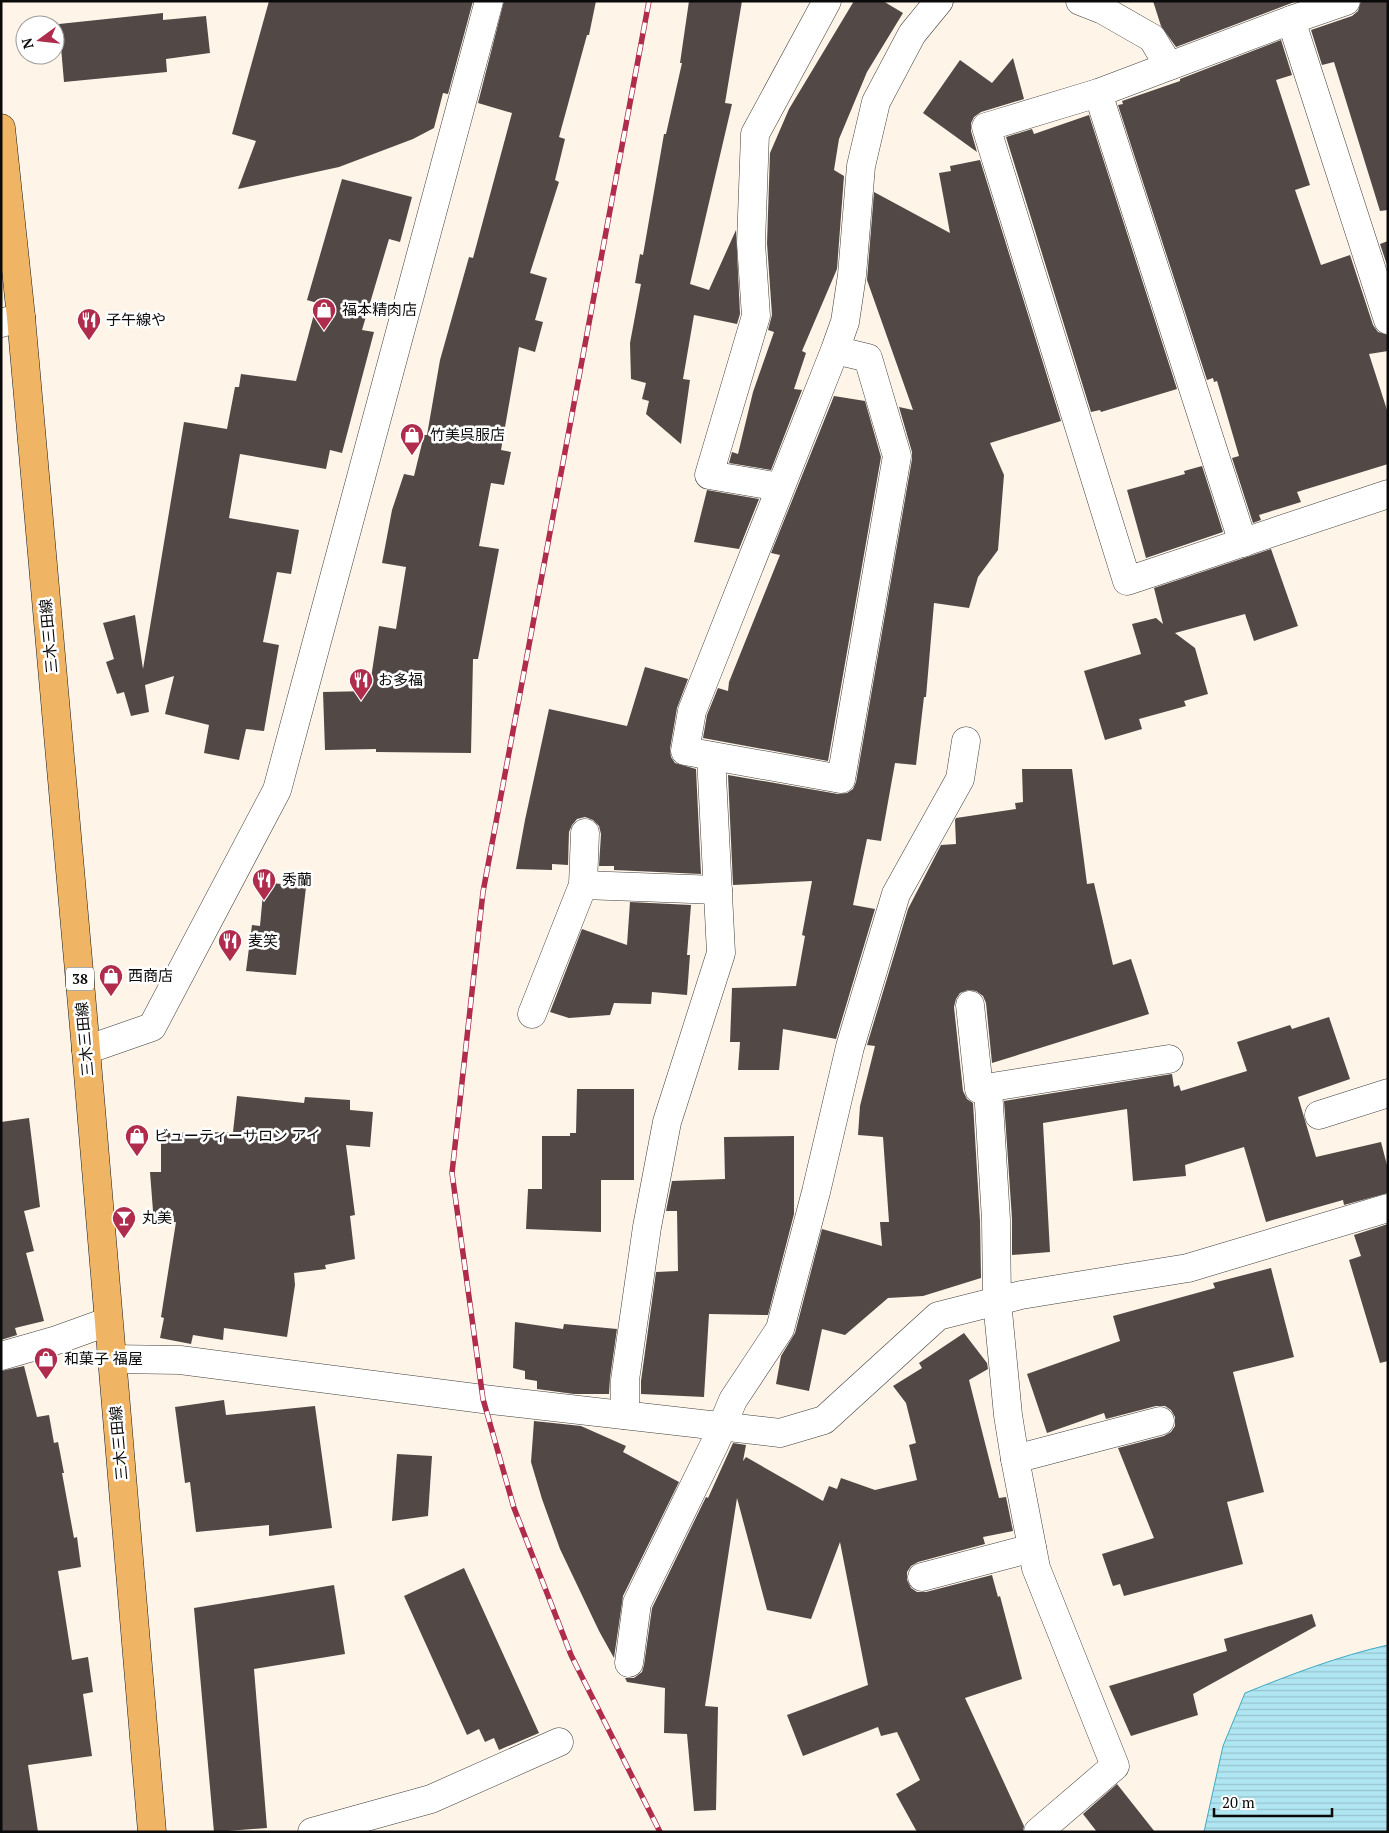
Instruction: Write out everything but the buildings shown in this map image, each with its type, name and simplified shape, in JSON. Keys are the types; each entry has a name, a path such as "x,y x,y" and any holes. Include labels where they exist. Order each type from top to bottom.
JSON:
{"main road":[{"name":"三木三田線","path":"1,128 11,320 86,1050 107,1322 152,1832"}],"street":[{"path":"86,1050 152,1027 277,790 489,1"},
{"path":"780,487 709,475 756,316 752,243 755,134 827,1"},
{"path":"835,350 868,358 897,456 841,779 685,751 692,711 846,322 862,166 876,102 912,34 939,1"},
{"path":"1080,1 1104,10 1152,38 1169,66"},
{"path":"1346,1 1098,92 986,127 1127,581 1388,494"},
{"path":"1291,20 1388,320"},
{"path":"1098,92 1243,543"},
{"path":"629,1663 637,1603 733,1400 780,1329 816,1192 850,1048 896,894 960,778 966,741"},
{"path":"625,1415 626,1380 643,1256 667,1122 721,953 711,756"},
{"path":"532,1014 583,885 585,833"},
{"path":"583,885 718,890"},
{"path":"970,1005 979,1089 1169,1059"},
{"path":"988,1088 996,1220 997,1301 1008,1416 1015,1459 1036,1568 1115,1766 1038,1832"},
{"path":"1319,1115 1388,1093"},
{"path":"111,1359 180,1360 483,1399 780,1433 824,1420 938,1316 1021,1295 1188,1268 1388,1208"},
{"path":"1,1356 57,1340 107,1322"},
{"path":"1015,1459 1160,1421"},
{"path":"922,1577 1032,1548"},
{"path":"312,1832 432,1799 559,1742"}],"water":[{"path":"1388,1645 1388,1832 1204,1832 1223,1746 1245,1693 1316,1666"}],"railway":[{"path":"649,1 483,892 452,1173 483,1399 514,1508 571,1655 660,1832"}],"place":[{"name":"福本精肉店","path":"324,331"},
{"name":"子午線や","path":"89,341"},
{"name":"竹美呉服店","path":"412,456"},
{"name":"お多福","path":"361,701"},
{"name":"秀蘭","path":"264,901"},
{"name":"麦笑","path":"230,962"},
{"name":"西商店","path":"111,997"},
{"name":"ビューティーサロン アイ","path":"137,1157"},
{"name":"丸美","path":"124,1239"},
{"name":"和菓子 福屋","path":"46,1380"}]}
